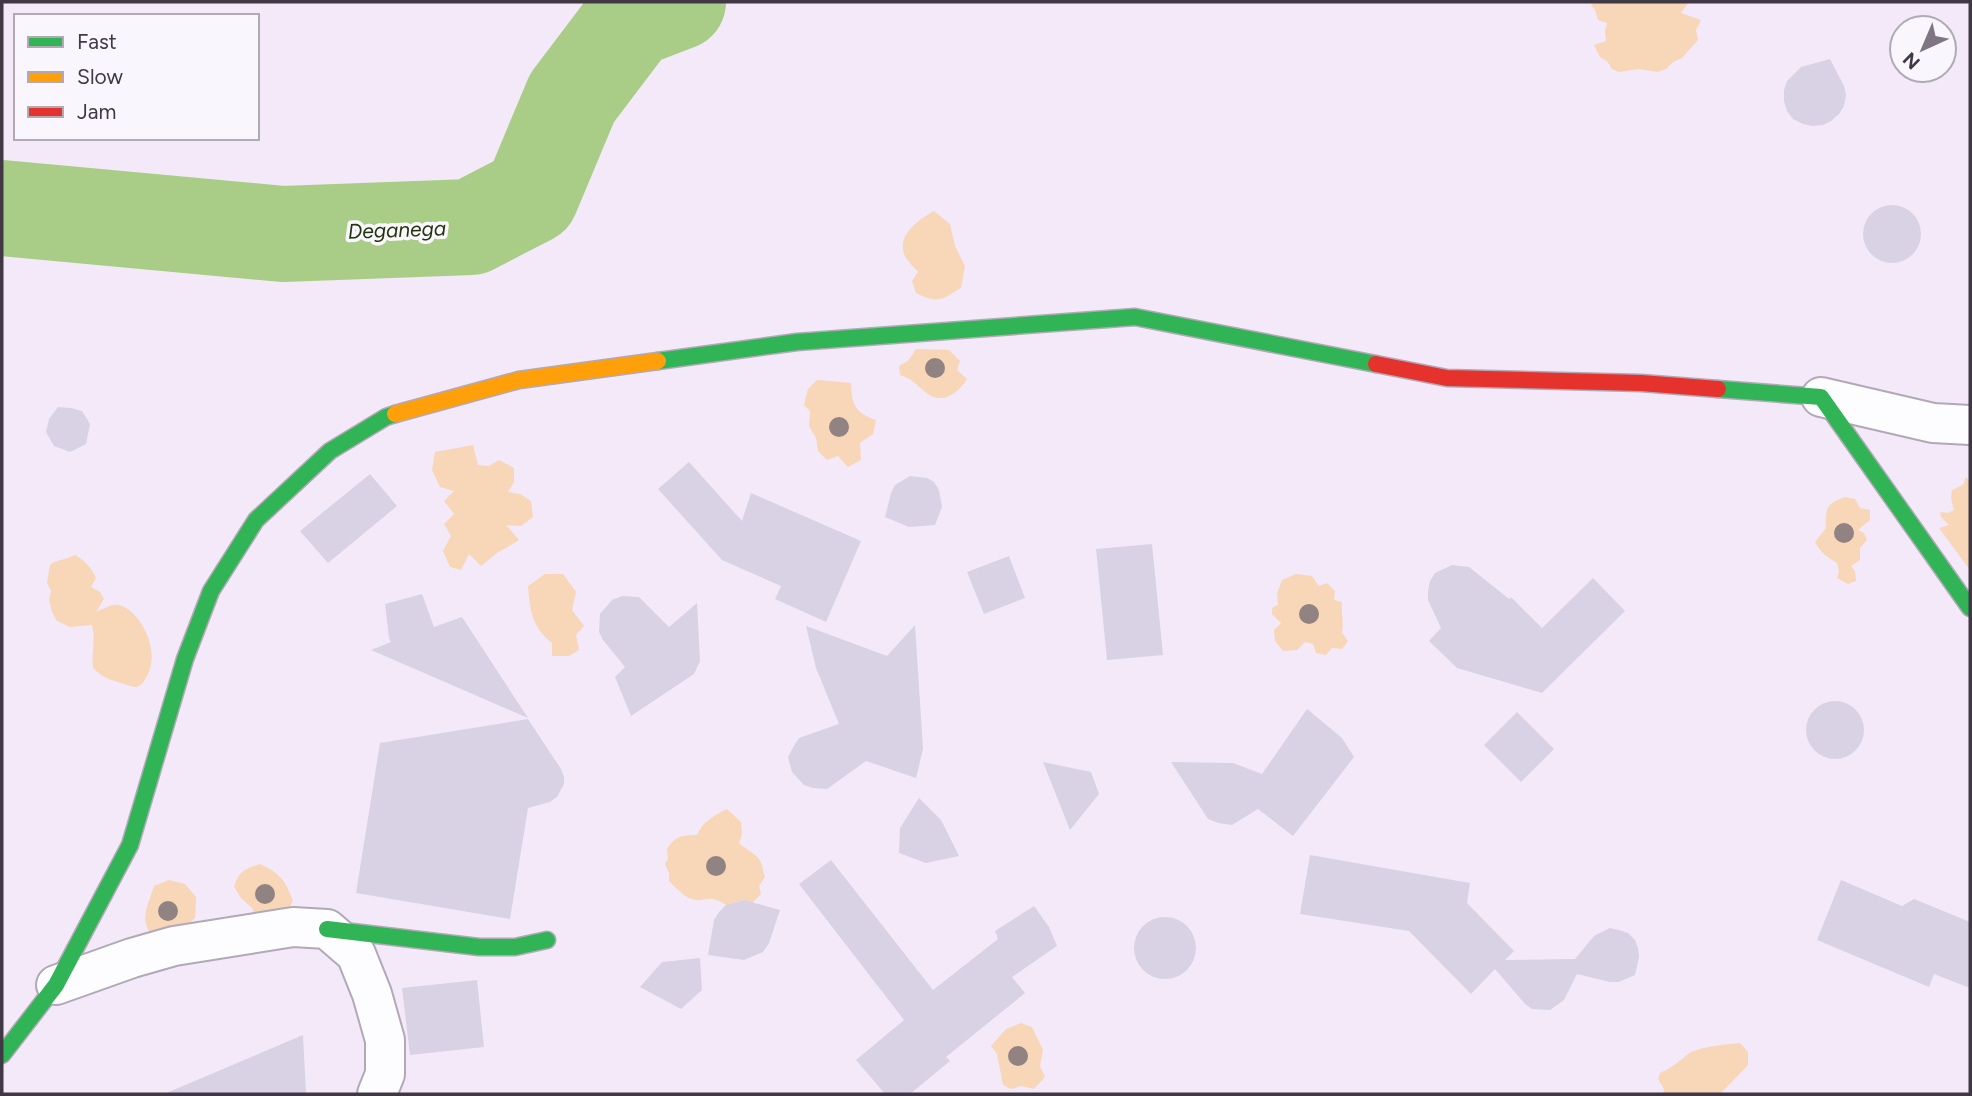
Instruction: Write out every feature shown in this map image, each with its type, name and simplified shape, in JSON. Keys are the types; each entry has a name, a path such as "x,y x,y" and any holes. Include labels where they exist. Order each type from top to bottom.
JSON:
{"street":[{"path":"2,1055 56,985 130,845 185,659 211,591 257,520 330,451 386,417 519,380 784,344 1135,317 1447,377 1641,383 1821,397 1933,423 1970,425"},
{"path":"1821,397 1970,608"},
{"path":"56,985 174,946 293,927 479,947 515,947 547,940"},
{"path":"327,929 356,954 372,994 385,1040 385,1074 377,1094"}],"shaded area":[{"path":"1595,2 1689,2 1681,13 1701,20 1696,30 1698,40 1682,58 1666,69 1658,72 1638,69 1619,72 1600,57 1594,45 1606,41 1607,23 1598,20 1591,5"},
{"path":"934,211 950,224 955,246 965,266 961,288 939,299 930,299 916,293 912,281 918,272 905,256 903,247 911,228"},
{"path":"916,349 949,350 960,361 957,370 967,379 948,397 936,398 930,395 900,375 899,366 908,361"},
{"path":"817,380 851,383 856,407 876,420 873,434 860,443 861,460 848,467 838,456 827,460 818,451 816,438 809,426 810,411 804,405 808,389"},
{"path":"473,445 478,465 489,466 499,460 514,468 514,482 508,492 520,494 531,501 533,517 521,526 506,525 519,540 496,553 481,566 469,554 461,570 450,567 443,551 451,536 444,524 454,514 444,501 454,491 440,487 432,470 435,452"},
{"path":"1966,477 1970,481 1970,570 1939,528 1949,525 1940,512 1948,513 1954,510 1952,490 1963,485"},
{"path":"1845,497 1855,499 1860,508 1870,510 1870,520 1858,530 1864,533 1867,540 1860,548 1860,560 1851,566 1855,571 1856,581 1848,584 1837,578 1837,563 1815,542 1826,528 1830,505"},
{"path":"75,555 92,571 96,578 91,587 100,592 104,599 96,612 112,605 122,606 137,618 148,636 151,667 143,683 136,687 109,679 93,668 92,625 70,627 57,621 52,612 49,600 51,591 47,583 50,565"},
{"path":"545,574 563,574 576,592 572,610 584,626 576,635 579,650 569,656 552,656 552,643 540,631 533,618 528,586"},
{"path":"1296,574 1312,576 1319,586 1327,583 1335,591 1334,600 1342,602 1342,633 1348,641 1342,649 1332,648 1326,655 1316,653 1313,644 1305,642 1297,650 1283,651 1275,641 1274,630 1281,623 1272,614 1272,608 1278,605 1277,593 1282,580"},
{"path":"727,809 741,822 742,834 739,843 755,855 762,865 765,877 759,886 761,894 752,903 744,900 726,905 711,899 692,899 669,881 665,864 668,859 667,849 673,841 687,835 697,835 714,816"},
{"path":"260,864 278,875 287,888 293,901 285,915 252,920 253,909 234,887 243,871"},
{"path":"169,880 185,884 196,897 195,918 162,949 145,919 154,886"},
{"path":"1021,1023 1032,1027 1043,1050 1040,1066 1045,1077 1034,1089 1021,1086 1011,1089 1003,1085 997,1054 991,1046 1006,1029"},
{"path":"1740,1043 1748,1052 1748,1065 1720,1094 1663,1094 1664,1089 1658,1079 1660,1073 1688,1054 1706,1048"}],"building":[{"path":"1830,59 1844,86 1844,106 1839,114 1823,125 1812,126 1793,119 1784,101 1787,81 1801,67"},
{"path":"1892,205 1908,210 1916,218 1921,234 1916,250 1908,258 1892,263 1876,258 1868,250 1863,234 1868,218 1876,210"},
{"path":"58,407 82,411 90,424 86,444 70,452 54,446 46,432 49,419"},
{"path":"689,462 742,521 751,493 861,541 826,622 775,599 781,586 722,560 658,489"},
{"path":"370,474 397,506 328,563 300,531"},
{"path":"910,476 927,478 934,482 939,490 942,507 935,525 909,527 885,517 895,485"},
{"path":"1152,544 1163,655 1107,660 1096,549"},
{"path":"1009,556 1025,598 984,614 967,572"},
{"path":"1452,565 1469,567 1509,599 1511,597 1542,628 1593,578 1625,611 1542,693 1457,668 1429,641 1441,628 1428,600 1430,581 1435,573"},
{"path":"422,594 434,627 462,617 528,718 371,650 391,642 385,604"},
{"path":"622,596 639,597 669,627 697,603 700,661 694,674 631,716 615,677 625,667 599,632 600,614 612,600"},
{"path":"915,625 923,749 916,778 866,761 827,789 804,785 792,772 788,757 795,744 799,738 839,724 816,668 806,626 887,656"},
{"path":"1835,701 1846,703 1859,714 1864,730 1862,741 1851,754 1835,759 1824,757 1811,746 1806,730 1808,719 1819,706"},
{"path":"1307,709 1342,738 1354,757 1293,836 1258,809 1232,825 1208,819 1171,762 1233,763 1262,774"},
{"path":"1517,712 1554,749 1521,782 1484,745"},
{"path":"528,719 561,769 564,784 557,797 550,802 528,808 510,919 356,893 380,743"},
{"path":"1043,762 1091,772 1099,794 1070,830"},
{"path":"919,798 941,820 959,856 926,863 899,853 900,828"},
{"path":"1310,855 1470,883 1467,903 1514,951 1505,960 1575,959 1594,936 1610,928 1628,933 1638,948 1635,975 1619,982 1610,982 1577,974 1564,1000 1550,1010 1532,1009 1525,1004 1495,969 1471,994 1409,931 1300,914"},
{"path":"831,860 933,990 998,939 995,931 1034,906 1049,927 1057,946 1012,977 1025,993 946,1057 950,1061 910,1094 885,1094 856,1060 904,1020 799,884"},
{"path":"1841,880 1902,906 1914,899 1970,922 1970,988 1934,974 1929,987 1817,940"},
{"path":"744,900 780,910 769,943 763,952 744,960 708,955 714,920 719,912 726,905"},
{"path":"1159,917 1171,917 1187,926 1194,936 1194,960 1187,970 1171,979 1159,979 1148,974 1139,965 1134,954 1134,942 1139,931 1148,922"},
{"path":"700,958 702,990 681,1009 640,987 662,962"},
{"path":"477,980 484,1047 410,1055 402,988"},
{"path":"303,1035 306,1094 164,1094"}],"waterway":[{"name":"Deganega","path":"2,208 283,234 471,227 531,196 572,98 631,20 678,2"}],"traffic: fast":[{"path":"658,361 797,342 1135,317 1376,364"},
{"path":"1718,389 1821,397 1970,608"},
{"path":"2,1055 56,985 130,845 185,659 211,591 256,520 330,451 395,414"},
{"path":"327,929 479,947 515,947 547,940"}],"traffic: slow":[{"path":"395,414 519,380 658,361"}],"traffic: jam":[{"path":"1376,364 1447,378 1641,383 1718,389"}]}
